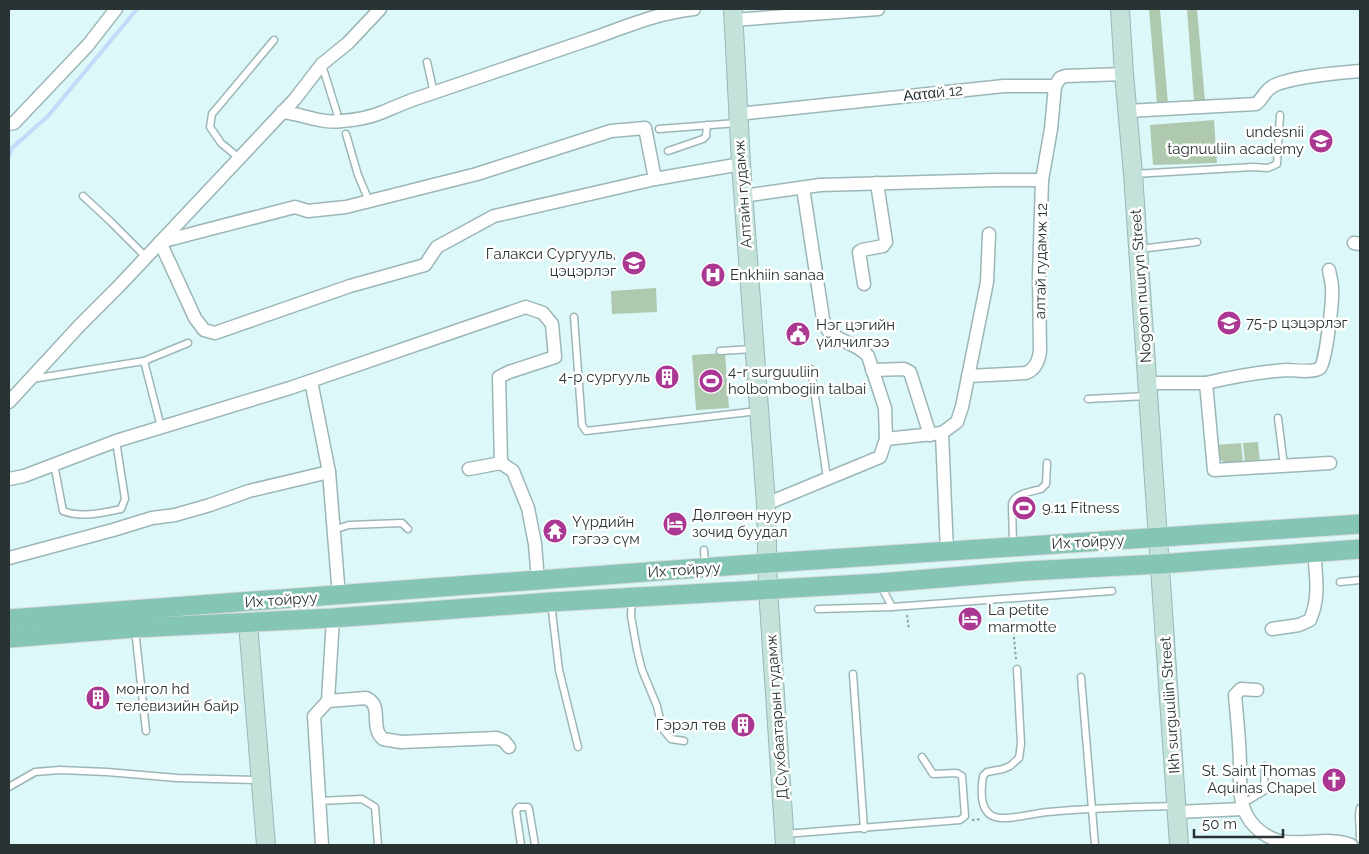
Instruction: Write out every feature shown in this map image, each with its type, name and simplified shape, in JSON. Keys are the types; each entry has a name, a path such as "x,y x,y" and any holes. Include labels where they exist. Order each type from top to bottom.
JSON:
{"main road":[{"name":"Nogoon nuuryn Street","path":"1120,9 1160,564"},
{"name":"Алтайн гудамж","path":"733,14 743,196 766,504 768,589"},
{"name":"Их тойруу","path":"9,619 538,581 705,559 768,563 1360,524"},
{"name":"Их тойруу","path":"9,638 135,628 333,618 551,602 1160,564 1360,549"},
{"name":"Ikh surguuliin Street","path":"1160,564 1179,845"},
{"name":"Д.Сүхбаатарын гудамж","path":"768,589 784,842"},
{"path":"248,623 266,845"}],"street":[{"path":"9,124 14,123 88,45 116,9"},
{"path":"9,402 295,99 322,64 348,42 380,9"},
{"path":"282,112 293,113 311,119 341,122 372,116 406,102 504,70 626,25 694,9"},
{"path":"733,14 878,9"},
{"path":"1127,111 1256,104 1265,92 1275,85 1297,79 1360,71"},
{"name":"Ααταй 12","path":"738,119 1004,86 1055,86 1060,78 1065,76 1124,74"},
{"name":"алтай гудамж 12","path":"968,376 1026,373 1033,369 1039,360 1042,180 1055,86"},
{"path":"160,242 295,207 308,211 346,208 476,174 611,131 645,128 655,179"},
{"path":"160,242 195,318 204,330 215,333 350,286 425,265 437,247 494,216 655,179 741,164"},
{"path":"743,196 820,185 1042,180"},
{"path":"864,284 859,252 883,246 886,242 877,183"},
{"path":"766,504 880,456 886,439 885,408 868,356 863,350 827,330 823,319 804,188"},
{"path":"886,439 936,434 958,422 987,282 990,234"},
{"path":"1148,389 1206,383 1248,374 1320,368 1323,363 1328,333 1332,289 1329,270"},
{"path":"9,479 24,476 116,441 311,381 526,307 543,313 552,324 555,357 499,377 501,463"},
{"path":"872,370 904,368 910,372 936,434 947,552"},
{"path":"311,381 328,472 339,596"},
{"path":"1206,383 1214,470 1330,463"},
{"path":"469,469 501,463 514,471 528,508 535,544 538,581"},
{"path":"9,558 152,518 175,515 249,491 328,472"},
{"path":"1272,629 1298,625 1310,620 1315,610 1317,590 1314,552"},
{"path":"322,845 314,716 328,701 333,618"},
{"path":"1256,690 1241,689 1235,695 1240,788 1243,805 1252,824 1271,839 1286,842 1331,840 1351,845"},
{"path":"328,701 366,698 370,700 376,713 377,731 383,739 401,742 496,738 504,741 509,747"},
{"path":"1177,809 1243,805"}],"lane":[{"path":"239,158 221,143 210,127 212,114 274,40"},
{"path":"427,62 434,93"},
{"path":"322,64 337,113"},
{"path":"1133,174 1253,167 1268,168 1278,164 1280,115"},
{"path":"659,129 707,125 738,119"},
{"path":"668,151 706,136 707,125"},
{"path":"346,134 358,175 369,201"},
{"path":"83,196 146,257"},
{"path":"1138,249 1197,242"},
{"path":"574,317 582,425 586,431 759,411"},
{"path":"30,380 144,361 188,343"},
{"path":"720,351 755,349"},
{"path":"144,361 160,427"},
{"path":"811,369 827,478"},
{"path":"1088,399 1148,389"},
{"path":"1278,418 1284,466"},
{"path":"54,464 63,511 72,514 101,514 121,509 125,500 116,441"},
{"path":"1013,547 1013,499 1018,495 1041,489 1046,484 1048,463"},
{"path":"333,530 349,525 402,523 408,528"},
{"path":"1340,582 1360,580"},
{"path":"879,582 892,607"},
{"path":"818,610 892,607 1112,591"},
{"path":"632,597 631,616 637,650 642,670 657,706 662,728 671,739 684,741"},
{"path":"551,602 559,670 578,747"},
{"path":"135,628 146,731"},
{"path":"1017,669 1021,744 1019,758 1010,766 987,772 983,776 982,803 986,810 994,817 1006,818 1046,812 1091,809 1177,809"},
{"path":"853,674 864,828"},
{"path":"1081,677 1095,845"},
{"path":"784,842 864,828 960,820 965,816 962,776 958,773 933,774 922,757"},
{"path":"1243,805 1264,790 1265,766"},
{"path":"9,787 35,772 60,770 177,778 261,780"},
{"path":"318,800 362,799 375,807 378,845"},
{"path":"520,845 516,811 519,807 528,807 529,809 535,845"},
{"path":"1360,808 1360,839"}],"path":[{"path":"1010,598 1017,669"},
{"path":"906,606 908,630"}],"green space":[{"path":"1149,9 1160,9 1168,104 1157,105"},
{"path":"1187,9 1197,9 1205,101 1194,102"},
{"path":"1214,120 1217,163 1153,165 1150,125"},
{"path":"656,288 657,312 612,314 611,291"},
{"name":"4-r surguuliin holbombogiin talbai","path":"725,353 729,408 696,410 692,355"},
{"path":"1258,442 1260,462 1245,463 1243,443"},
{"path":"1241,443 1243,463 1227,463 1221,460 1217,445"}],"waterway":[{"path":"9,156 12,148 48,116 137,9"}],"place":[{"name":"undesnii tagnuuliin academy","path":"1321,141"},
{"name":"Галакси Сургууль, цэцэрлэг","path":"634,263"},
{"name":"Enkhiin sanaa","path":"713,275"},
{"name":"75-р цэцэрлэг","path":"1229,323"},
{"name":"Нэг цэгийн үйлчилгээ","path":"798,334"},
{"name":"4-р сургууль","path":"667,377"},
{"name":"4-r surguuliin holbombogiin talbai","path":"711,381"},
{"name":"9.11 Fitness","path":"1024,508"},
{"name":"Дөлгөөн нуур зочид буудал","path":"675,524"},
{"name":"Үүрдийн гэгээ сүм","path":"555,531"},
{"name":"La petite marmotte","path":"970,619"},
{"name":"монгол hd телевизийн байр","path":"98,698"},
{"name":"Гэрэл төв","path":"743,725"},
{"name":"St. Saint Thomas Aquinas Chapel","path":"1334,780"}]}
